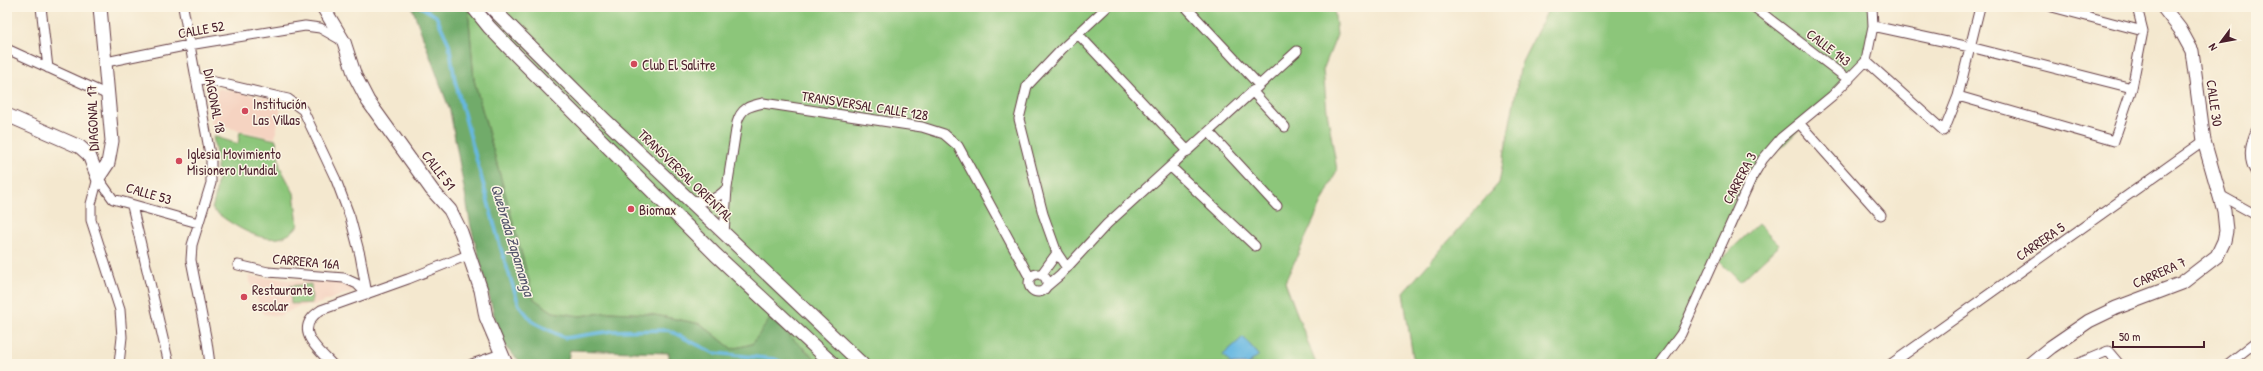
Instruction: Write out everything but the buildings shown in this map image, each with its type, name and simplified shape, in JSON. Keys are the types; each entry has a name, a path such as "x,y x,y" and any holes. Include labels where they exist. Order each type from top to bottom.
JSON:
{"street":[{"path":"41,7 48,68"},
{"name":"DIAGONAL 17","path":"100,7 106,62 111,152 108,163 98,178 91,204 91,220 120,310 122,337 119,364"},
{"name":"DIAGONAL 18","path":"183,7 189,45 198,78 211,160 211,183 192,245 191,260 210,364"},
{"name":"CALLE 51","path":"323,7 344,42 355,76 368,101 432,190 450,210 461,232 481,290 486,317 503,359"},
{"path":"473,7 489,27 517,56 693,233 833,364"},
{"path":"1067,268 1057,253 1043,214 1019,118 1027,86 1107,7"},
{"path":"1186,7 1255,88 1285,127"},
{"name":"CALLE 143","path":"1754,7 1850,80"},
{"name":"CARRERA 3","path":"1659,364 1681,334 1751,179 1764,159 1781,138 1850,80 1866,61 1873,26 1872,7"},
{"path":"1866,61 1944,131 1958,96 1980,7"},
{"path":"2052,7 2143,31"},
{"path":"1958,96 2114,141 2132,88 2143,31 2136,7"},
{"name":"CALLE 30","path":"2163,7 2180,28 2192,51 2204,141"},
{"name":"TRANSVERSAL ORIENTAL","path":"496,9 604,119 862,364"},
{"name":"CALLE 52","path":"106,62 189,45 305,26 320,28 344,42"},
{"path":"1873,26 1970,47 2132,88"},
{"path":"1078,34 1188,151"},
{"path":"7,49 108,95"},
{"path":"1047,286 1067,268 1107,224 1297,51"},
{"path":"198,78 288,99 303,110 336,180 350,217 360,255 367,294"},
{"name":"TRANSVERSAL CALLE 128","path":"724,234 727,188 737,123 739,114 748,106 763,103 922,127 944,134 958,146 1030,278 1028,284 1032,291 1041,292 1047,286"},
{"name":"CALLE 53","path":"7,115 80,147 89,155 98,178 112,199 198,224"},
{"path":"1800,123 1881,216"},
{"path":"2256,131 2250,154 2252,166 2256,172"},
{"path":"1209,132 1277,206"},
{"name":"CARRERA 7","path":"2030,364 2051,347 2089,321 2116,308 2182,283 2217,256 2226,231 2224,211 2204,141"},
{"name":"CARRERA 5","path":"1891,364 2204,141"},
{"path":"1171,166 1255,246"},
{"path":"691,200 701,202 711,200 720,195 727,188"},
{"path":"2218,194 2256,215"},
{"path":"132,206 169,364"},
{"path":"1041,275 1057,253"},
{"path":"332,364 308,338 308,324 312,316 321,310 468,255"},
{"name":"CARRERA 16A","path":"238,265 268,272 344,278 357,284 367,294"},
{"path":"1030,278 1035,274 1041,275 1046,279 1047,286"},
{"path":"2228,364 2256,342"},
{"path":"2077,364 2108,351 2119,364"},
{"path":"472,364 503,359"}],"shaded area":[{"path":"218,88 282,101 275,138 211,124"},
{"path":"248,276 311,282 343,282 353,284 353,291 315,305 297,307 280,316 263,314"}],"green space":[{"path":"412,7 468,7 474,80 534,299 553,312 580,316 610,312 650,314 701,324 732,349 752,344 770,319 821,364 669,364 669,353 570,350 567,364 523,364 507,349 498,330 471,227 450,111"},
{"path":"468,7 1334,7 1337,35 1323,70 1327,111 1337,170 1285,282 1316,364 821,364 804,348 752,344 732,349 701,324 650,314 610,312 580,316 553,312 534,299 474,80"},
{"path":"1544,7 1872,7 1866,61 1759,170 1681,334 1659,364 1414,364 1403,293 1499,183 1521,64 1547,12"},
{"path":"240,132 276,140 280,167 294,193 298,225 289,234 279,238 267,238 255,235 231,223 212,209 217,181 216,155 213,136 238,144"},
{"path":"1758,224 1779,245 1740,282 1719,261"},
{"path":"311,284 312,303 291,304 290,286"}],"water":[{"path":"1243,337 1259,355 1248,364 1231,364 1223,355"}],"waterway":[{"name":"Quebrada Zapamanga","path":"421,7 436,16 449,44 455,81 501,249 519,305 533,322 565,338 612,331 668,330 714,353 775,359 786,364"}],"place":[{"name":"Club El Salitre","path":"634,64"},
{"name":"Institución Las Villas","path":"245,111"},
{"name":"Iglesia Movimiento Misionero Mundial","path":"179,161"},
{"name":"Biomax","path":"631,209"},
{"name":"Restaurante escolar","path":"244,297"}]}
